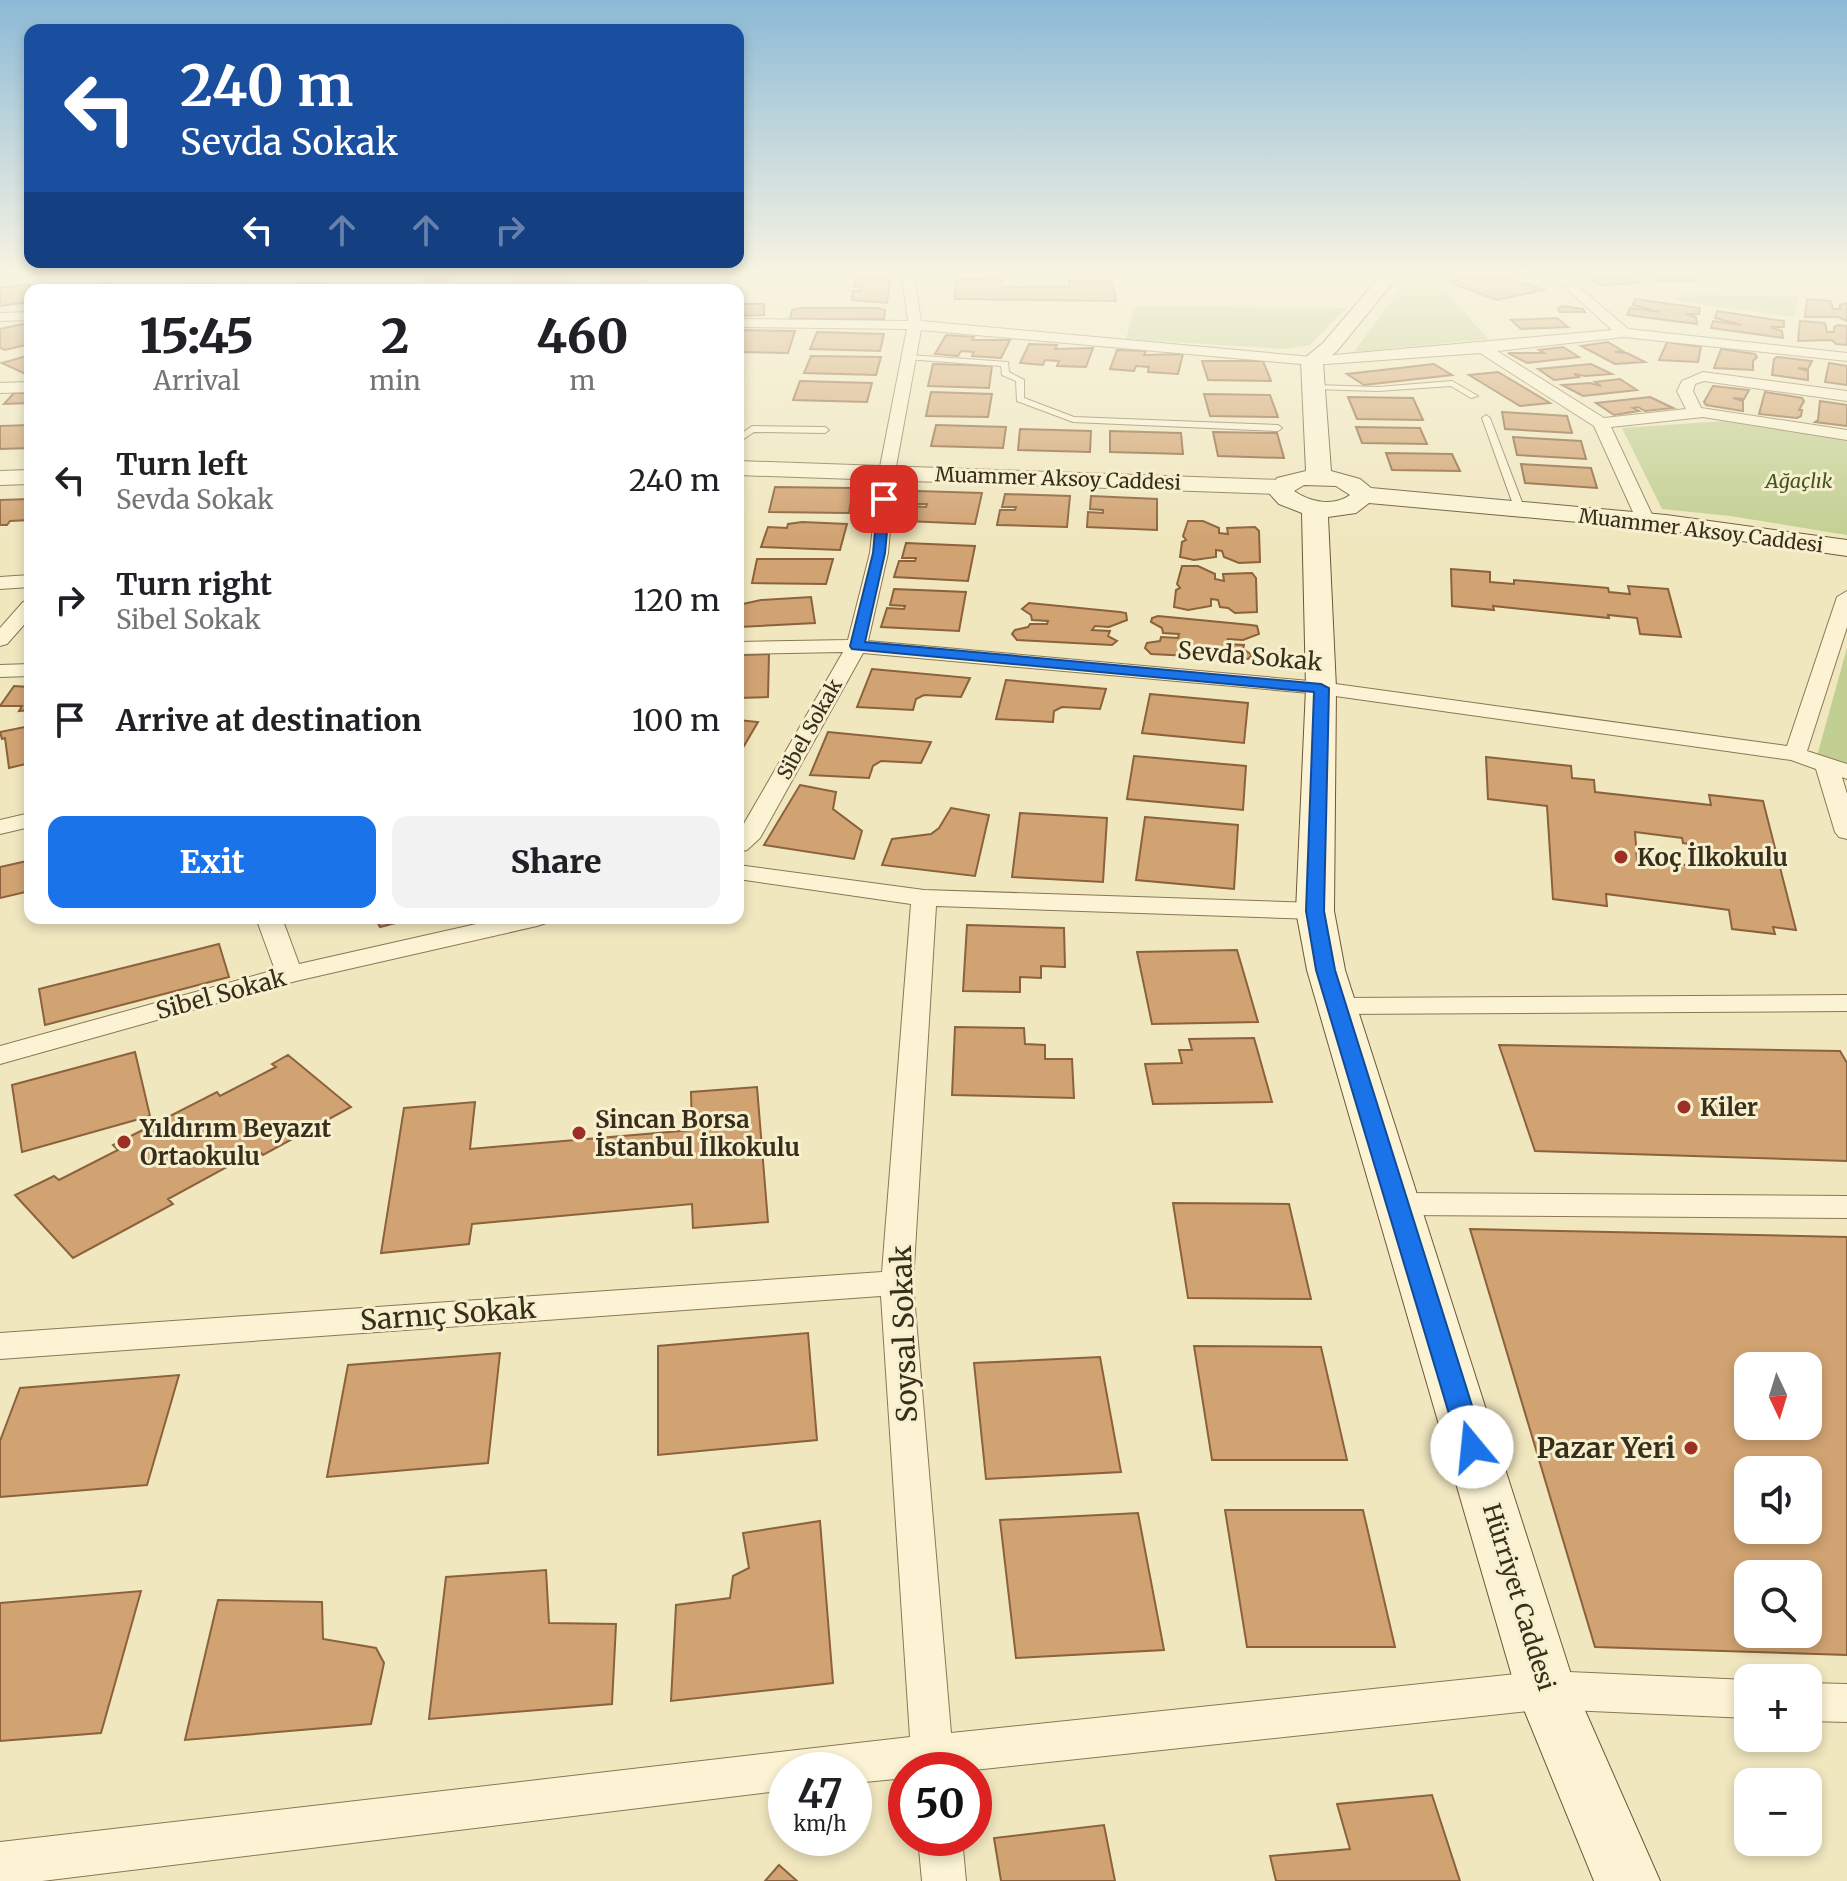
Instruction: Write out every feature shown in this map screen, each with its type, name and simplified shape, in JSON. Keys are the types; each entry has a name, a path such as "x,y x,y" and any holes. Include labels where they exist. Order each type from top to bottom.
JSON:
{"main road":[{"name":"Hürriyet Caddesi","path":"1312,363 1314,387 1305,491 1321,688 1315,911 1326,970 1546,1690 1627,1881"},
{"name":"Muammer Aksoy Caddesi","path":"1305,491 1354,505 1363,495 1646,521 1781,536 1847,548"}],"street":[{"name":"Sibel Sokak","path":"744,841 857,646 879,553 887,472 908,363"},
{"path":"1506,363 1601,423 1646,521"},
{"path":"1696,414 1685,391 1689,381 1703,376 1847,396"},
{"path":"0,388 24,387"},
{"path":"1601,423 1696,414 1847,435"},
{"name":"Muammer Aksoy Caddesi","path":"744,468 1305,491"},
{"path":"0,478 24,477"},
{"path":"0,583 24,581"},
{"path":"1795,754 1847,597"},
{"path":"0,640 24,613"},
{"name":"Sevda Sokak","path":"744,648 857,646 1321,688 1795,754 1837,770"},
{"path":"0,671 24,670"},
{"path":"1837,770 1847,832"},
{"path":"0,827 24,821"},
{"path":"744,873 924,898 1315,911"},
{"name":"Soysal Sokak","path":"924,898 897,1283 931,1752"},
{"path":"271,924 290,974"},
{"name":"Sibel Sokak","path":"0,1055 290,974 511,924"},
{"path":"1337,1006 1847,1003"},
{"path":"1397,1204 1847,1207"},
{"name":"Sarnıç Sokak","path":"0,1346 897,1283"},
{"path":"992,1754 1546,1690 1734,1698"},
{"path":"1822,1702 1847,1703"},
{"path":"0,1864 768,1772"},
{"path":"942,1856 944,1881"}],"lane":[{"path":"999,363 1006,367 1005,373 1020,380 1020,399 1073,419 1278,428"},
{"path":"1314,387 1378,389 1452,383 1474,396"},
{"path":"1486,418 1520,510"},
{"path":"744,435 752,429 825,430"}],"green space":[{"name":"Ağaçlık","path":"1724,421 1847,440 1847,535 1730,516 1662,509 1622,428"},
{"path":"1847,648 1847,763 1817,756"}],"building":[{"path":"2,363 24,363 24,373"},
{"path":"808,363 879,363 876,375 804,373"},
{"path":"1058,363 1088,363 1086,367 1057,366"},
{"path":"1112,363 1181,363 1178,374 1148,372 1149,367 1136,366 1134,371 1110,369"},
{"path":"1203,363 1264,363 1271,381 1208,380"},
{"path":"1716,363 1753,363 1753,370 1714,368"},
{"path":"1774,363 1811,363 1808,369 1798,368 1808,371 1808,380 1772,375"},
{"path":"1829,363 1847,366 1847,385 1825,382"},
{"path":"933,364 992,366 989,388 928,386"},
{"path":"1434,364 1452,375 1364,385 1347,374"},
{"path":"1591,364 1612,374 1574,374 1579,377 1554,380 1538,369"},
{"path":"1498,372 1550,403 1520,406 1469,375"},
{"path":"1620,379 1637,390 1583,396 1562,385 1590,383 1601,386 1595,382"},
{"path":"800,381 872,383 867,402 793,400"},
{"path":"1713,386 1749,390 1744,399 1733,398 1743,401 1743,411 1706,405 1704,402"},
{"path":"931,392 992,394 988,417 926,416"},
{"path":"1765,392 1802,398 1801,416 1759,414"},
{"path":"14,393 24,393 24,403 4,404"},
{"path":"1204,394 1270,395 1278,417 1210,416"},
{"path":"1348,397 1413,398 1423,420 1357,419"},
{"path":"1650,397 1673,408 1645,411 1638,407 1633,408 1639,411 1614,415 1596,403"},
{"path":"1820,401 1847,405 1847,426 1815,422 1818,420"},
{"path":"1502,412 1567,416 1572,433 1505,429"},
{"path":"24,425 24,448 0,449 0,426"},
{"path":"936,425 1006,427 1003,448 931,446"},
{"path":"1356,427 1420,428 1427,444 1362,443"},
{"path":"1020,429 1091,431 1090,452 1018,450"},
{"path":"1110,431 1181,433 1183,454 1110,452"},
{"path":"1213,432 1277,433 1284,458 1218,456"},
{"path":"1513,437 1581,441 1586,459 1517,455"},
{"path":"1386,453 1452,454 1460,471 1392,470"},
{"path":"1521,464 1591,468 1597,488 1525,483"},
{"path":"775,487 853,488 849,513 769,512"},
{"path":"917,491 982,493 975,524 906,521 911,506 926,507 927,504 913,504"},
{"path":"1005,494 1070,496 1067,527 997,525 1000,510 1015,510 1016,507 1002,507"},
{"path":"1091,496 1157,499 1157,530 1087,527 1088,512 1103,513 1103,510 1090,509"},
{"path":"24,499 24,520 0,525 0,500"},
{"path":"1188,521 1203,521 1219,528 1219,533 1228,534 1227,528 1255,527 1259,531 1260,562 1239,563 1216,550 1216,557 1194,560 1180,557"},
{"path":"788,524 847,524 840,550 761,547 768,527 787,528"},
{"path":"906,543 975,546 968,581 894,577 899,561 915,561 916,558 902,558"},
{"path":"757,559 833,559 826,584 752,583"},
{"path":"1182,566 1198,566 1215,574 1215,579 1224,581 1223,574 1252,573 1256,578 1257,612 1235,613 1220,607 1218,600 1211,599 1211,606 1188,610 1174,607"},
{"path":"1451,569 1490,572 1490,582 1514,584 1514,580 1608,588 1609,592 1630,594 1628,586 1668,589 1681,637 1640,634 1637,618 1493,606 1494,610 1452,606"},
{"path":"894,589 966,592 959,631 881,627 887,608 904,609 905,606 890,605"},
{"path":"811,597 815,623 744,627 744,604"},
{"path":"1029,603 1126,613 1127,620 1109,627 1095,626 1092,630 1110,631 1108,636 1117,641 1112,645 1017,640 1012,634 1015,630 1030,624 1047,624 1048,621 1032,620 1031,615 1022,609"},
{"path":"1158,616 1257,626 1259,634 1243,640 1228,639 1225,644 1244,645 1243,649 1252,655 1248,659 1151,654 1145,648 1147,643 1160,641 1161,637 1178,638 1179,634 1163,633 1162,628 1151,622"},
{"path":"769,654 768,697 744,698 744,655"},
{"path":"872,669 970,678 961,697 924,695 916,699 913,710 857,707"},
{"path":"1006,680 1106,689 1100,709 1062,707 1054,711 1053,722 996,719"},
{"path":"14,686 24,687 24,711 19,711 22,706 0,706"},
{"path":"1150,694 1248,703 1244,743 1142,733"},
{"path":"744,721 758,722 744,746"},
{"path":"24,727 24,764 9,768 5,738 2,739 0,732"},
{"path":"828,732 931,742 921,763 881,761 873,766 869,778 810,775"},
{"path":"1134,756 1246,766 1243,810 1127,799"},
{"path":"1486,757 1571,766 1572,778 1594,780 1595,792 1711,805 1709,795 1763,801 1796,930 1773,927 1775,934 1732,929 1729,910 1606,894 1607,906 1553,899 1547,806 1488,799","holes":["1635,832 1682,838 1683,843 1690,844 1694,866 1637,859"]},
{"path":"800,785 836,792 833,809 862,831 854,859 764,845"},
{"path":"951,808 989,815 975,876 882,865 892,839 931,834 939,828"},
{"path":"1020,813 1107,818 1103,882 1012,877"},
{"path":"1145,817 1238,825 1234,889 1136,880"},
{"path":"24,862 24,892 0,898 0,867"},
{"path":"967,925 1064,928 1065,967 1041,966 1041,978 1020,977 1020,992 963,991"},
{"path":"219,944 229,977 45,1025 39,989"},
{"path":"1237,950 1258,1022 1152,1024 1137,952"},
{"path":"955,1027 1024,1028 1025,1044 1045,1045 1045,1059 1072,1059 1074,1098 952,1095"},
{"path":"1254,1038 1272,1102 1153,1104 1145,1064 1182,1063 1179,1050 1192,1050 1189,1039"},
{"name":"Kiler","path":"1499,1045 1840,1051 1847,1063 1847,1161 1535,1151"},
{"path":"135,1052 150,1116 22,1152 12,1085"},
{"path":"288,1055 351,1107 263,1155 258,1150 168,1199 173,1204 73,1258 15,1195 54,1176 59,1180 118,1150 113,1145 217,1092 220,1096 276,1067 272,1064"},
{"path":"757,1087 768,1222 693,1228 692,1204 472,1224 469,1244 381,1253 404,1108 475,1102 470,1149 692,1130 691,1092"},
{"path":"1173,1203 1289,1204 1311,1299 1188,1298"},
{"name":"Pazar Yeri","path":"1470,1229 1847,1237 1847,1655 1595,1647"},
{"path":"808,1333 817,1440 658,1455 658,1346"},
{"path":"1194,1346 1321,1347 1347,1460 1212,1460"},
{"path":"500,1353 488,1463 327,1477 348,1365"},
{"path":"1100,1357 1121,1472 986,1479 974,1363"},
{"path":"179,1375 147,1485 0,1497 0,1441 20,1388"},
{"path":"1225,1510 1363,1510 1395,1647 1247,1647"},
{"path":"1138,1513 1164,1650 1016,1658 1000,1520"},
{"path":"820,1521 833,1683 671,1701 676,1605 730,1598 733,1576 749,1568 743,1533"},
{"path":"546,1570 549,1623 616,1624 612,1704 429,1719 446,1577"},
{"path":"141,1591 101,1733 0,1741 0,1603"},
{"path":"218,1600 322,1602 323,1639 376,1648 384,1663 371,1724 185,1740"},
{"path":"1432,1795 1460,1881 1276,1881 1270,1856 1350,1849 1337,1804"},
{"path":"1104,1825 1115,1881 1001,1881 994,1838"},
{"path":"779,1865 797,1881 765,1881"}],"place":[{"name":"Koç İlkokulu","path":"1621,857"},
{"name":"Kiler","path":"1684,1107"},
{"name":"Sincan Borsa İstanbul İlkokulu","path":"579,1133"},
{"name":"Yıldırım Beyazıt Ortaokulu","path":"124,1142"},
{"name":"Pazar Yeri","path":"1691,1448"}],"route":[{"path":"884,499 879,553 857,646 1321,688 1315,911 1326,970 1472,1447"}]}
